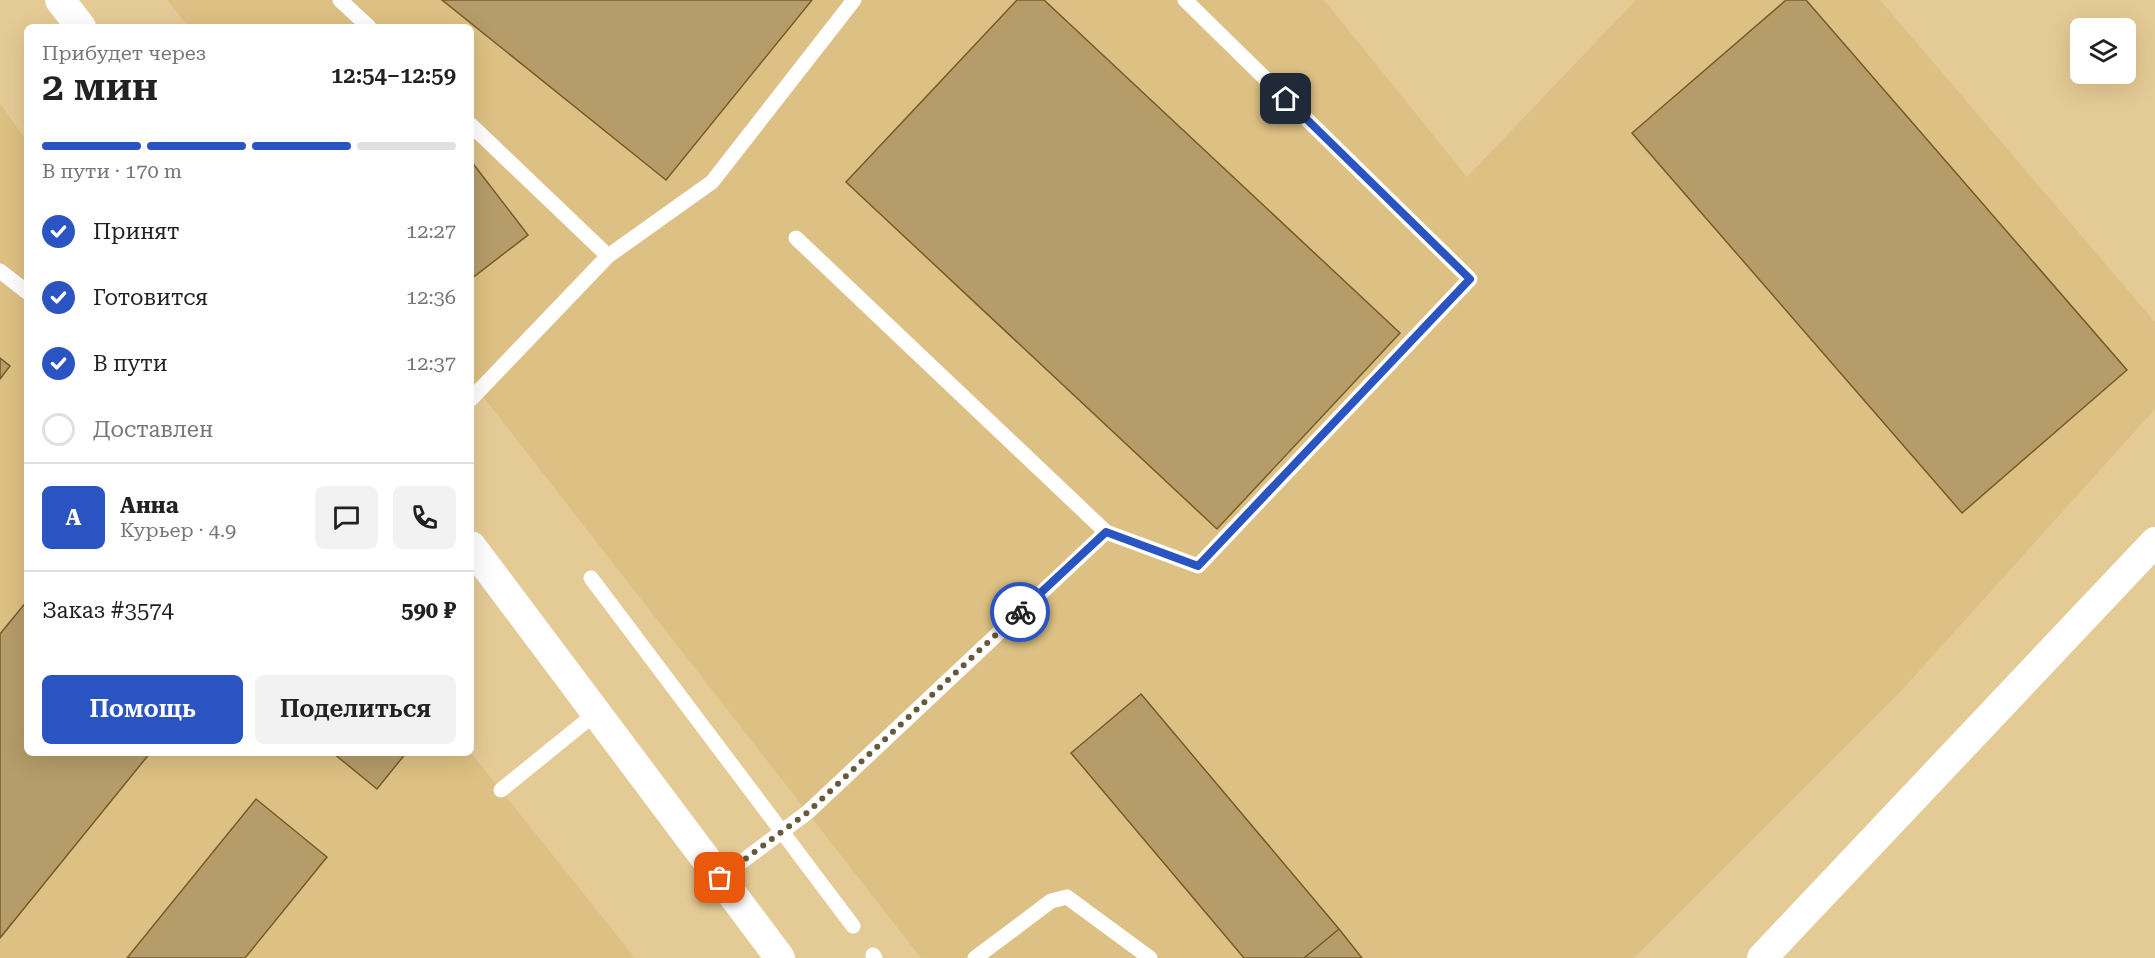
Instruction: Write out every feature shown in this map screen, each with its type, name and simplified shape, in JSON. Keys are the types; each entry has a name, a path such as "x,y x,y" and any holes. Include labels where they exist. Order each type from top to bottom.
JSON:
{"street":[{"path":"60,0 79,24"},
{"path":"1762,958 2155,542"},
{"path":"474,550 780,958"}],"lane":[{"path":"340,0 366,24"},
{"path":"474,396 608,256 712,182 854,0"},
{"path":"795,238 1106,532 1198,566 1470,279 1185,0"},
{"path":"474,128 608,256"},
{"path":"0,271 24,290"},
{"path":"720,878 808,812 1106,532"},
{"path":"591,578 853,926"},
{"path":"501,790 596,713"},
{"path":"975,958 1051,901 1067,897 1150,958"}],"shaded area":[{"path":"167,0 1324,0 1467,177 1636,0 1880,0 2155,322 2155,409 1902,690 1634,958 921,958 474,385 474,24 187,24"},
{"path":"0,103 24,138 24,756 473,756 635,958 0,958"}],"building":[{"path":"442,0 812,0 666,180"},
{"path":"1017,0 1044,0 1400,333 1217,529 846,182"},
{"path":"1786,0 1806,0 2127,370 1962,513 1632,133"},
{"path":"474,165 528,235 474,277"},
{"path":"0,358 10,366 0,379"},
{"path":"24,605 24,756 148,756 0,938 0,634"},
{"path":"1141,694 1339,929 1304,958 1244,958 1071,753"},
{"path":"337,756 404,756 377,789"},
{"path":"256,799 327,857 245,958 127,958"},
{"path":"1339,929 1362,958 1304,958"}],"way so far":[{"path":"720,878 808,812 1020,612"}],"route":[{"path":"1020,612 1106,532 1198,566 1470,279 1286,99"}]}
